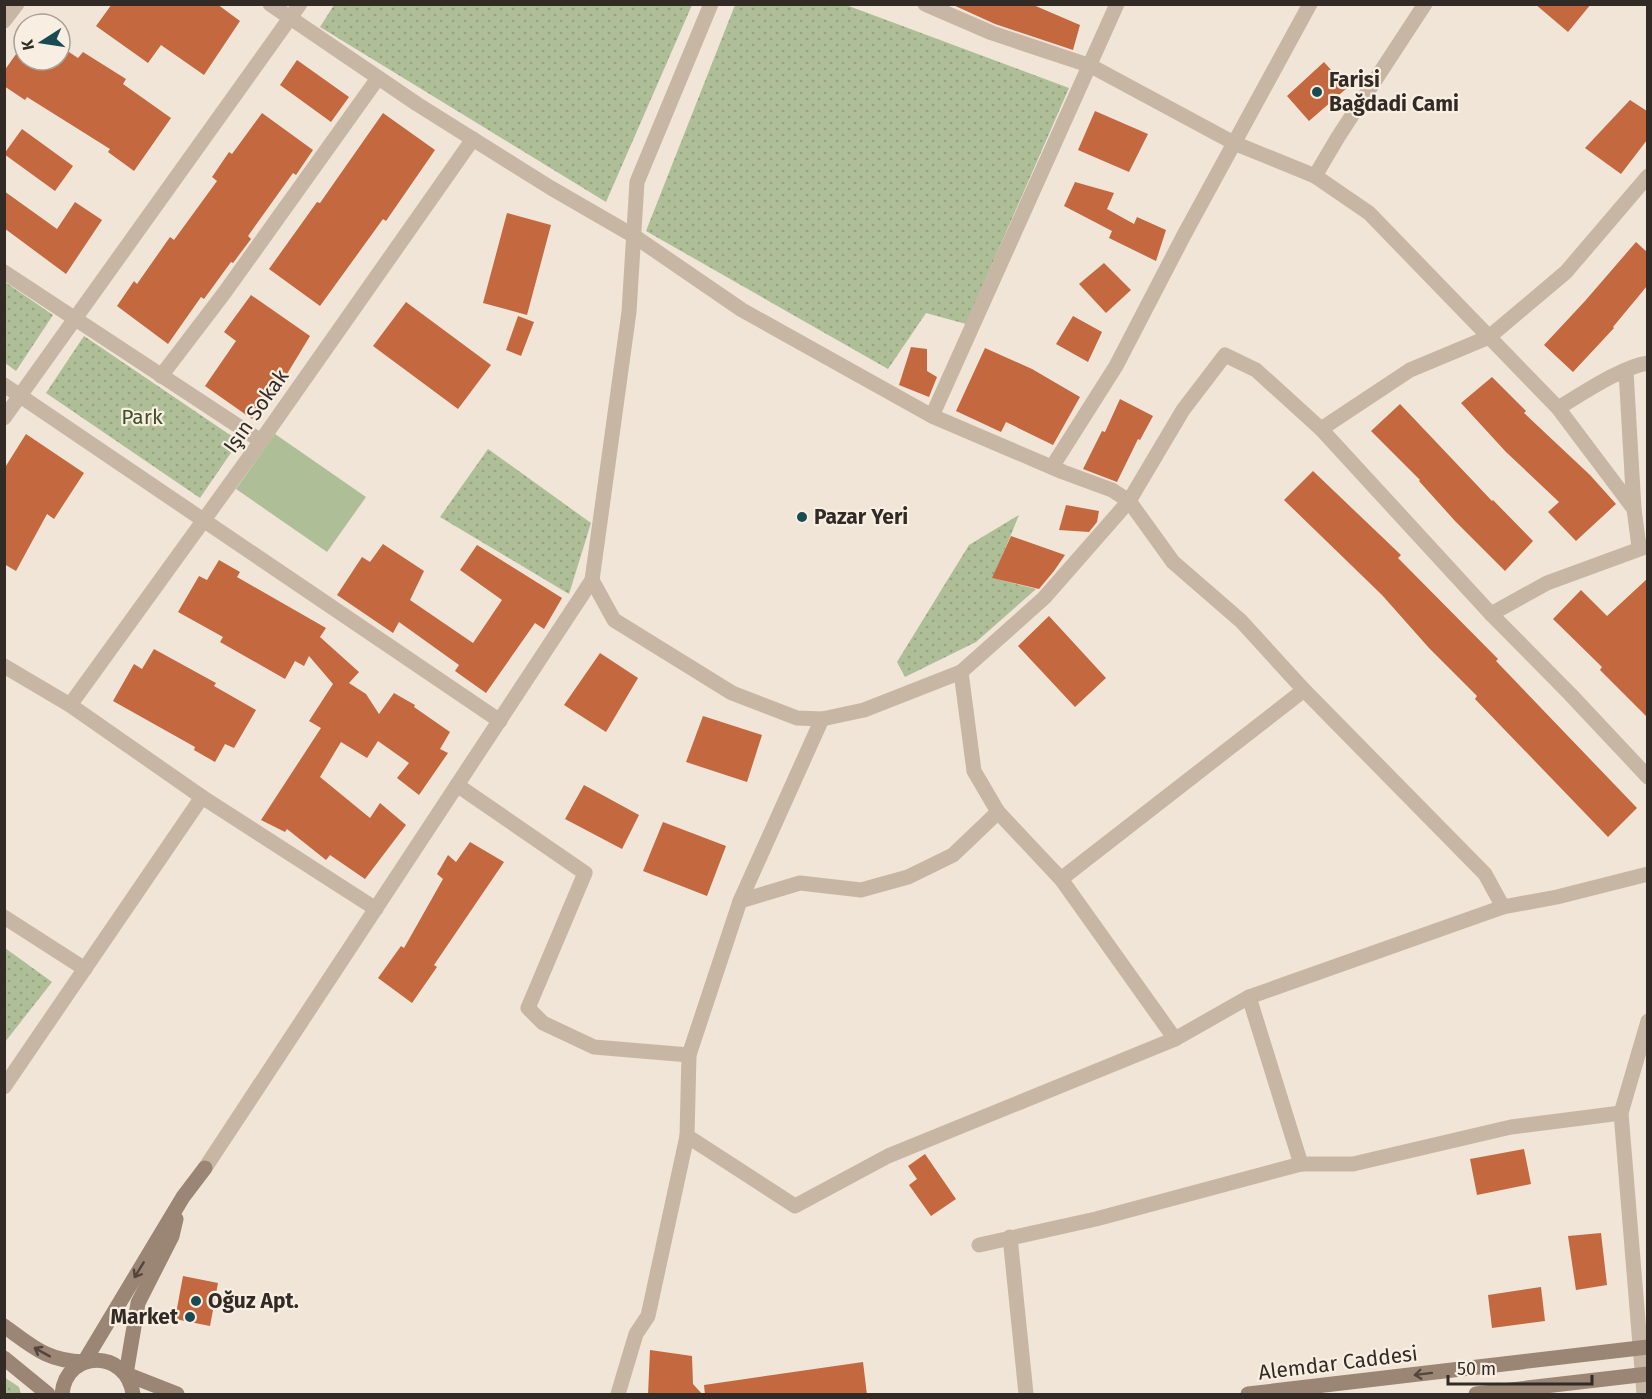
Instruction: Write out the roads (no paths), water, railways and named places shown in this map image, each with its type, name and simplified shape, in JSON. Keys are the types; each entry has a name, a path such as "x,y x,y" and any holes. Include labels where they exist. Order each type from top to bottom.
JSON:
{"main road":[{"path":"62,1395 67,1376 84,1362 183,1197 205,1168"},
{"path":"133,1395 132,1385 126,1374 138,1303 171,1236 183,1197"},
{"path":"4,1326 50,1357 65,1362 93,1360 111,1362 126,1374 177,1395"},
{"name":"Alemdar Caddesi","path":"1248,1395 1644,1347"},
{"path":"4,1358 48,1395"},
{"path":"1476,1395 1644,1374"}],"street":[{"path":"4,21 17,4"},
{"path":"270,4 378,78 551,188 634,236 742,310 932,416 1112,490 1129,501 1173,562 1241,621 1304,690 1485,874 1503,907"},
{"path":"4,418 300,4"},
{"path":"205,1168 592,580 628,312 637,182 711,4"},
{"path":"932,416 1117,4"},
{"path":"1052,467 1116,366 1310,4"},
{"path":"1315,176 1425,4"},
{"path":"931,6 992,33 1091,66 1234,143 1315,176 1369,213 1558,408 1634,509"},
{"path":"160,376 225,292 378,78"},
{"name":"Işın Sokak","path":"70,705 261,441 473,139"},
{"path":"1321,429 1410,370 1489,338 1566,272 1647,176"},
{"path":"4,272 261,441"},
{"path":"592,580 614,620 732,693 797,718 822,719 864,710 961,672 1044,598 1129,501 1183,410 1225,355 1257,370 1321,429 1491,614 1647,777"},
{"path":"1558,408 1626,370 1647,363"},
{"path":"1491,614 1547,583 1643,547 1634,509 1626,370"},
{"path":"4,385 500,721"},
{"path":"4,666 70,705 202,797 376,909"},
{"path":"961,672 974,771 998,812 1061,879 1175,1039"},
{"path":"1061,879 1304,690"},
{"path":"618,1395 636,1334 648,1316 687,1136 689,1055 740,901 822,719"},
{"path":"457,785 585,873 528,1008 543,1023 594,1047 689,1055"},
{"path":"7,1078 85,969 202,797"},
{"path":"740,901 800,883 861,890 908,877 953,855 998,812"},
{"path":"687,1136 795,1206 888,1156 1175,1039 1249,998 1503,907 1557,897 1647,874"},
{"path":"4,917 85,969"},
{"path":"1249,998 1301,1164"},
{"path":"1644,1395 1644,1347 1621,1113 1647,1021"},
{"path":"979,1245 1096,1219 1301,1164 1353,1164 1511,1127 1621,1113"},
{"path":"1010,1237 1026,1395"}],"place":[{"name":"Farisi Bağdadi Cami","path":"1317,92"},
{"name":"Pazar Yeri","path":"802,517"},
{"name":"Oğuz Apt.","path":"196,1301"},
{"name":"Market","path":"190,1317"}],"park label":[{"name":"Park","path":"142,417"}]}
